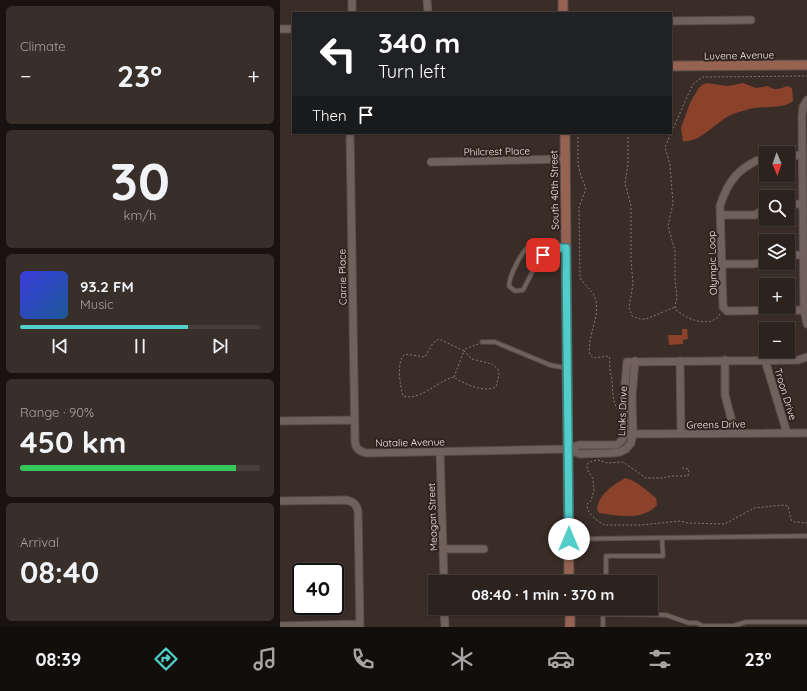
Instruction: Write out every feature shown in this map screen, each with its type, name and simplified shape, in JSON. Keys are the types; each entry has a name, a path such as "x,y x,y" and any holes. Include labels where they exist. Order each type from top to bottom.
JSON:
{"street":[{"path":"352,0 352,12"},
{"path":"427,0 428,12"},
{"path":"563,0 563,12"},
{"path":"672,21 751,20"},
{"path":"280,29 292,29"},
{"name":"Luvene Avenue","path":"672,66 807,65"},
{"path":"807,100 803,107 802,116 804,310 807,324"},
{"name":"Carrie Place","path":"350,134 354,420"},
{"name":"South 40th Street","path":"565,134 569,575"},
{"path":"795,156 802,155"},
{"name":"Philcrest Place","path":"430,162 565,160"},
{"name":"Olympic Loop","path":"724,309 720,206 729,183 738,172 759,160"},
{"path":"795,204 803,204"},
{"path":"721,215 755,215 759,212"},
{"path":"795,255 803,255"},
{"path":"722,264 754,264 759,262"},
{"path":"724,309 727,311 804,310"},
{"path":"635,361 798,360 807,356"},
{"path":"725,360 725,394 735,433"},
{"name":"Troon Drive","path":"765,360 787,433"},
{"name":"Links Drive","path":"635,361 632,396 633,434 631,442 626,449 613,453 580,454 568,450 579,445 616,445 620,443 625,434 624,396 627,362 635,361"},
{"path":"680,361 681,434"},
{"path":"280,422 354,420"},
{"name":"Natalie Avenue","path":"354,420 355,442 358,450 366,453 568,450"},
{"name":"Greens Drive","path":"625,434 807,433"},
{"name":"Meagan Street","path":"440,452 444,575"},
{"path":"280,501 345,500 354,503 358,511 360,625 280,626"},
{"path":"444,549 484,549"},
{"path":"444,615 445,627"},
{"path":"570,615 570,627"}],"lane":[{"path":"554,248 553,243 532,244 525,248 510,277 509,286 515,291 523,290 540,259 554,248 566,248"},
{"path":"482,342 495,342 550,365 567,368"},
{"path":"569,539 807,536"},
{"path":"606,575 606,556 663,556 662,538"},
{"path":"603,627 604,615"},
{"path":"658,615 666,615 689,623 697,623 704,627 733,626 746,622 807,622"}],"path":[{"path":"672,131 691,88 694,83 703,77 807,76"},
{"path":"578,134 578,163 586,189 579,207 580,278 593,294 596,303 589,350 590,355 594,358 609,356 614,404 618,411 624,416"},
{"path":"628,134 628,164 625,183 631,206 631,260 633,284 629,308 632,316 640,320 646,320 675,307"},
{"path":"671,134 665,147 670,165 673,203 668,226 675,251 675,281 677,298 675,307 676,310 688,318 697,321 709,322 717,318 724,309"},
{"path":"439,339 464,351 472,359 492,364 498,369 499,375 496,386 486,389 459,381 454,377 447,379 418,395 408,397 403,396 400,363 401,357 405,354 411,354 419,357 425,357 433,343 439,339"},
{"path":"454,377 465,349 482,342"},
{"path":"682,468 689,469 688,476 672,476 654,479 646,478 623,462 592,461 587,467 593,479 594,490 591,501 587,504 586,508 600,523 605,526 680,521 688,523 725,524 754,508 784,505 788,506 791,520 795,522 807,523"}],"shaded area":[{"path":"706,83 728,86 743,83 756,88 768,86 775,89 787,86 792,88 793,101 789,104 775,107 754,108 733,114 696,139 683,141 681,128 690,103 698,89"},
{"path":"682,329 687,329 688,339 683,340 683,344 669,345 668,335 682,335"},
{"path":"625,478 637,483 656,498 657,505 644,513 630,516 599,513 597,509 600,499 611,487"}],"route":[{"path":"543,255 554,248 566,248 569,539"}]}
